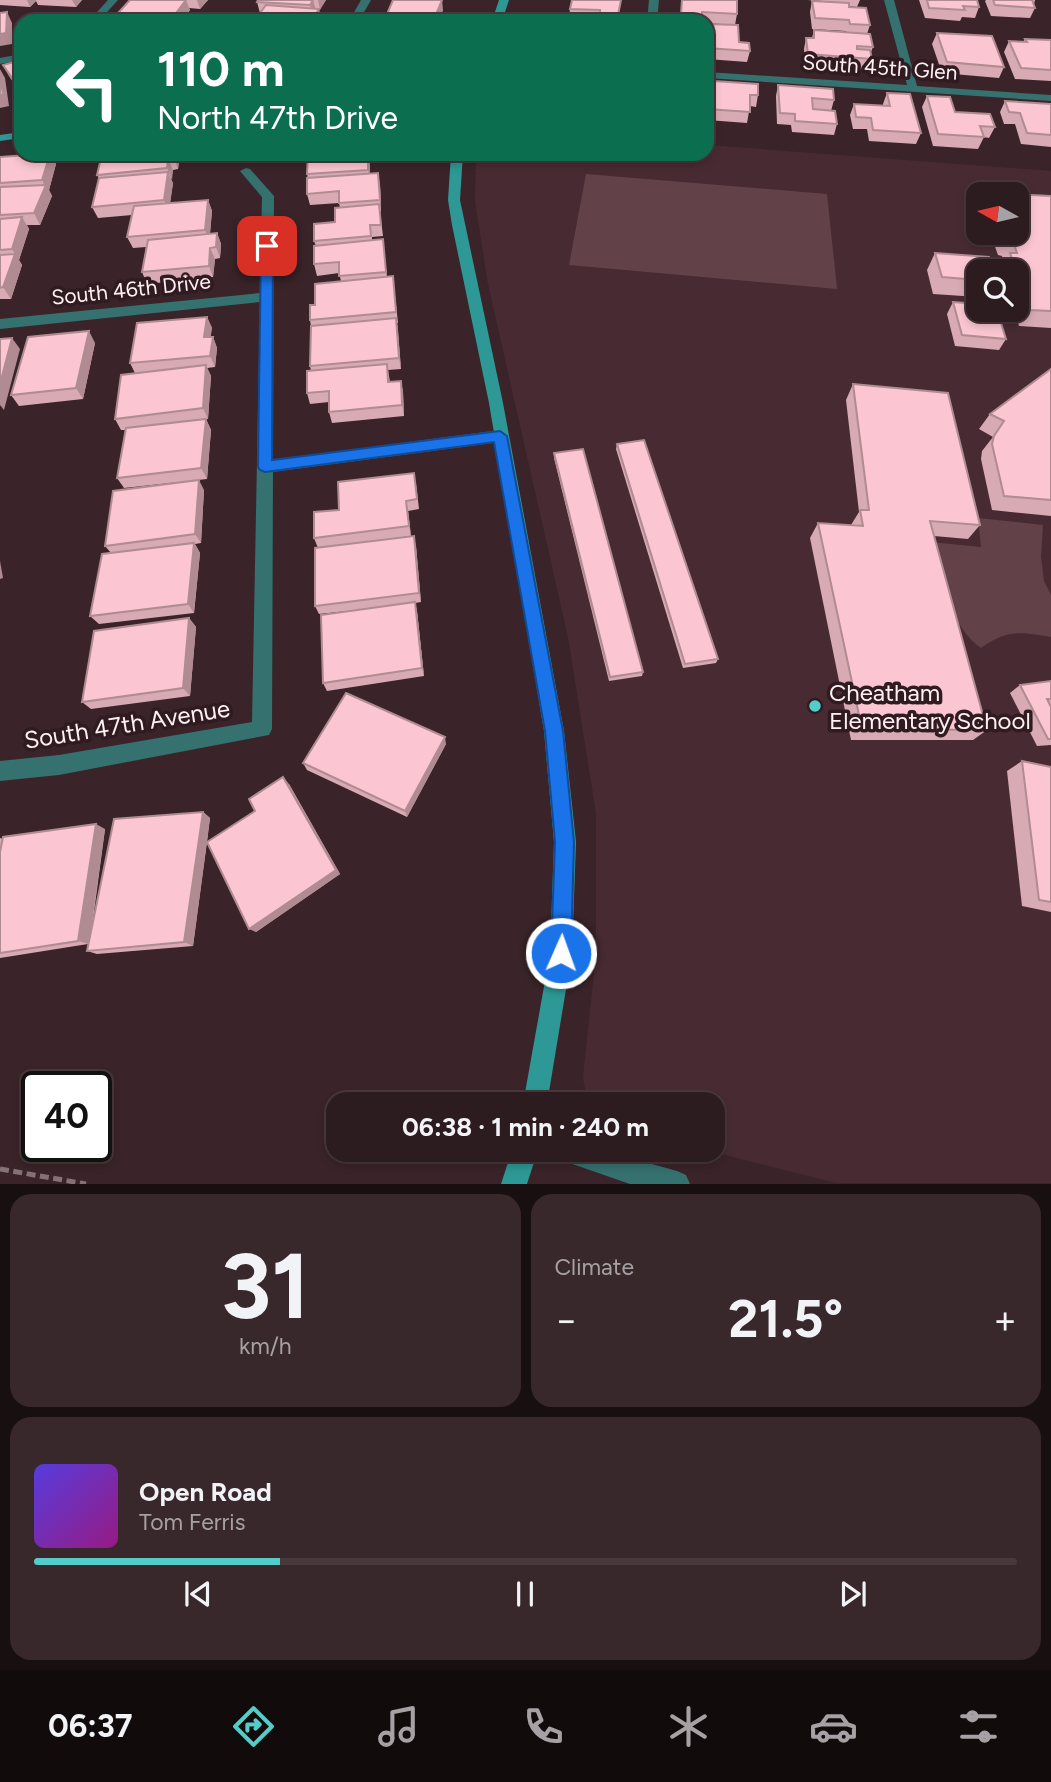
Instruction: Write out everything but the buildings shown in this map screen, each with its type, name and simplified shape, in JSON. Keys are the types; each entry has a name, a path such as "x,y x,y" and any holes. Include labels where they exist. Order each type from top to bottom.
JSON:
{"street":[{"path":"100,14 113,0"},
{"path":"889,0 913,89"},
{"name":"South 45th Glen","path":"714,75 1051,98"},
{"path":"457,161 456,213 496,403 554,731 565,842 561,953 537,1092"},
{"path":"246,171 268,196 265,467 500,436"},
{"name":"South 46th Drive","path":"0,324 267,297"},
{"name":"South 47th Avenue","path":"0,771 60,765 262,729 265,467"},
{"path":"514,1184 521,1162"},
{"path":"600,1162 677,1184"}],"path":[{"path":"0,1169 86,1184"}],"shaded area":[{"name":"Cheatham Elementary School","path":"714,146 1051,171 1051,1183 836,1183 725,1155 725,1092 585,1092 583,1076 596,956 596,813 568,637 488,284 475,201 476,161 714,161"},
{"path":"586,174 827,194 837,289 569,265"},
{"path":"978,518 1043,525 1041,557 1044,581 1051,595 1051,637 1007,635 981,648 961,627 948,600 930,542 981,547"}],"place":[{"name":"Cheatham Elementary School","path":"815,706"}],"route":[{"path":"267,246 265,467 500,436 554,731 565,842 561,953"}]}
